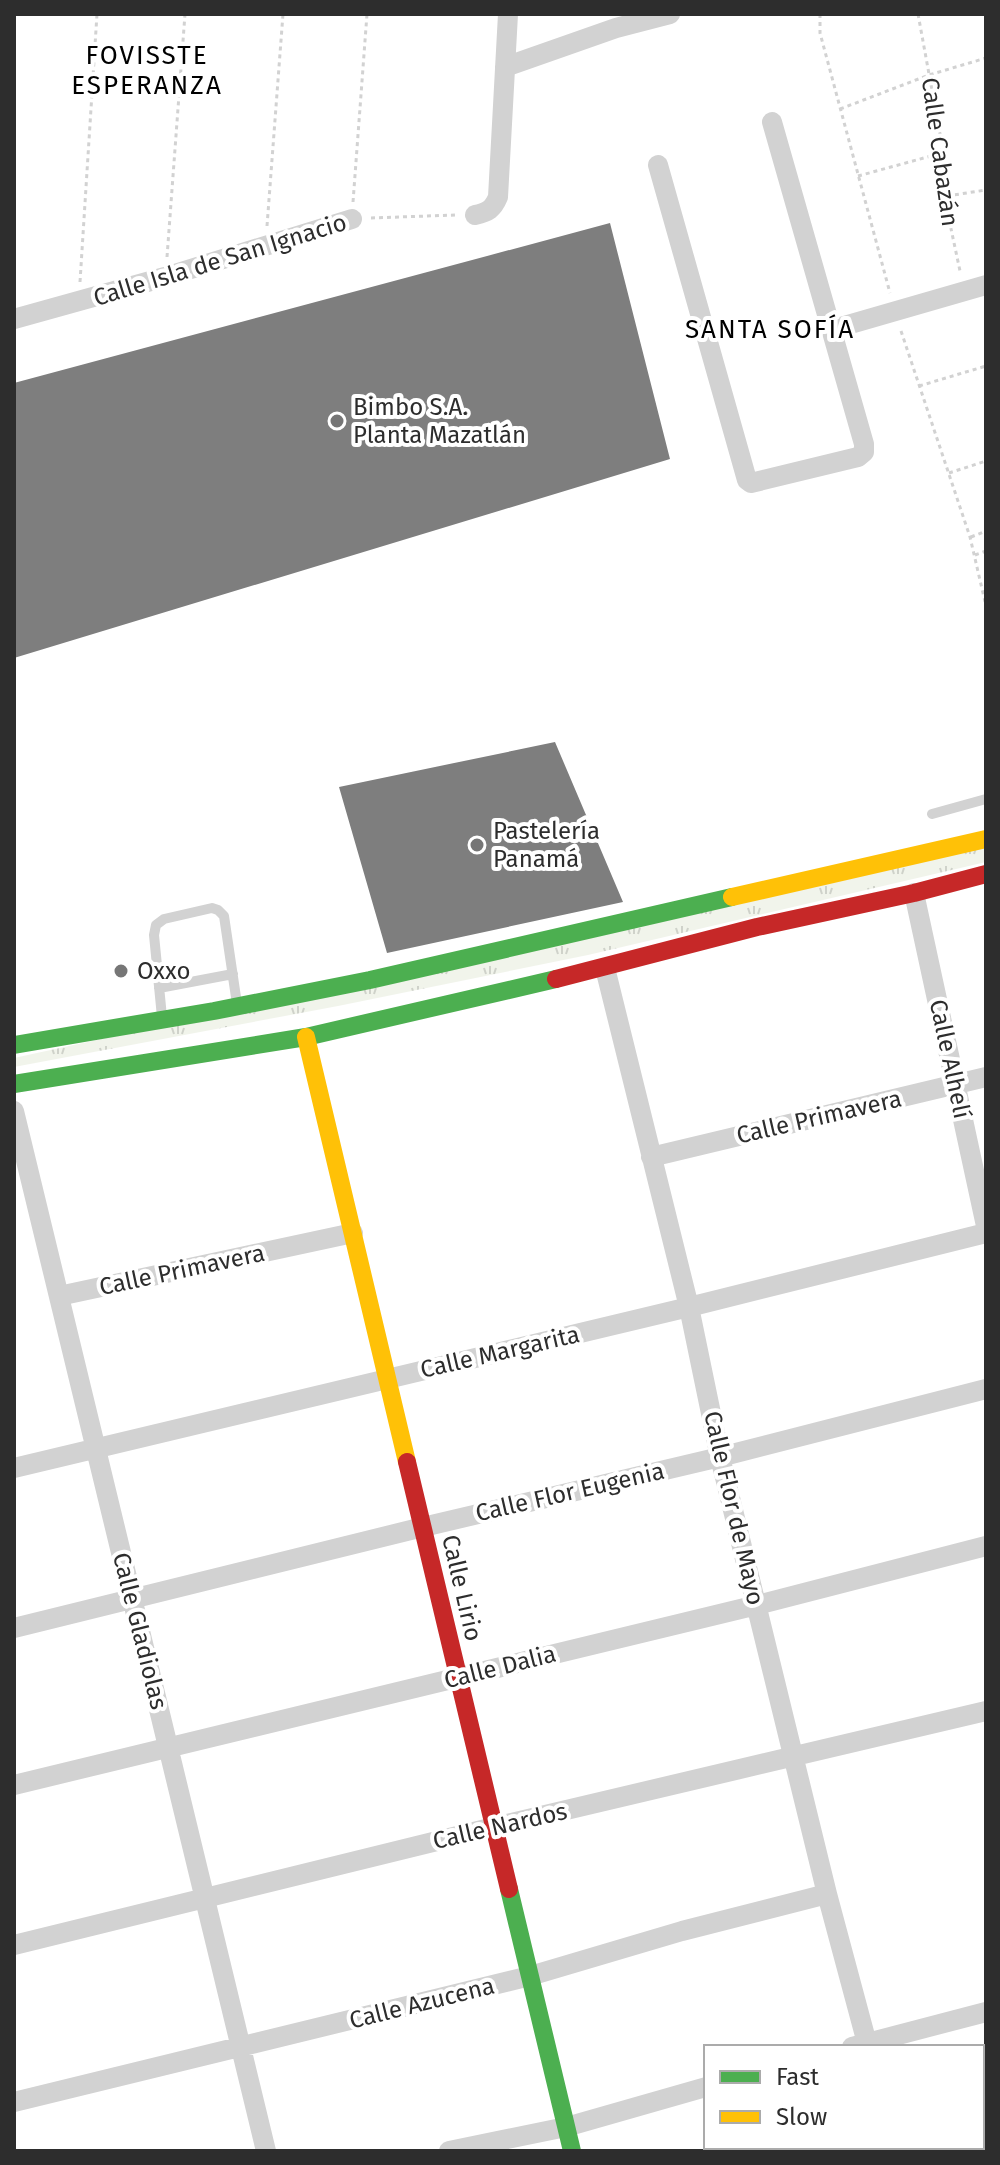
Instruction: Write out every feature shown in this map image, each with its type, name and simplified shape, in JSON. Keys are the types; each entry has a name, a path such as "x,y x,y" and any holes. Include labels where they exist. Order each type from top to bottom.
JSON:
{"main road":[{"path":"14,1045 370,980 986,839"},
{"path":"14,1084 306,1037 605,968 757,927 986,874"},
{"name":"Calle Lirio","path":"306,1037 572,2151"}],"street":[{"path":"475,215 493,208 498,197 508,14"},
{"path":"505,67 616,28 670,14"},
{"path":"658,165 747,480 751,483 858,457 864,452 864,444 772,122"},
{"name":"Calle Isla de San Ignacio","path":"14,319 79,303 352,219"},
{"path":"830,330 986,285"},
{"name":"Calle Alhelí","path":"914,893 986,1226"},
{"name":"Calle Flor de Mayo","path":"605,968 689,1307 720,1457 795,1757 862,2045"},
{"name":"Calle Primavera","path":"651,1157 986,1077"},
{"name":"Calle Gladiolas","path":"14,1111 266,2151"},
{"name":"Calle Primavera","path":"59,1296 353,1233"},
{"name":"Calle Margarita","path":"14,1468 986,1233"},
{"name":"Calle Flor Eugenia","path":"14,1628 720,1457 986,1389"},
{"name":"Calle Dalia","path":"14,1785 757,1605 986,1546"},
{"name":"Calle Nardos","path":"14,1945 986,1711"},
{"name":"Calle Azucena","path":"14,2102 530,1976 682,1931 827,1894"},
{"path":"866,2045 986,2012"},
{"path":"449,2151 566,2127 704,2088"}],"lane":[{"path":"932,814 986,799"},
{"path":"162,1020 154,935 156,925 164,919 212,908 224,916 237,1006"},
{"path":"159,988 233,974"}],"path":[{"path":"79,303 97,14"},
{"path":"165,277 185,14"},
{"path":"265,247 283,14"},
{"path":"352,219 367,14"},
{"name":"Calle Cabazán","path":"918,14 942,153 950,224 964,291"},
{"path":"840,109 929,75 986,58"},
{"path":"858,176 942,153"},
{"path":"947,196 986,190"},
{"name":"Calle Isla de San Ignacio","path":"352,219 475,215"},
{"path":"919,386 986,366"},
{"path":"949,473 986,461"},
{"path":"970,537 986,531"},
{"path":"974,555 986,551"}],"green space":[{"path":"986,846 986,862 588,955 14,1067 14,1058"}],"building":[{"name":"Bimbo S.A. Planta Mazatlán","path":"610,223 670,459 14,658 14,383"},
{"name":"Pastelería Panamá","path":"555,742 623,902 387,953 339,787"}],"traffic: fast":[{"path":"14,1045 214,1011 370,980 732,897"},
{"path":"14,1084 306,1037 556,979"},
{"path":"509,1889 572,2151"}],"traffic: slow":[{"path":"732,897 986,839"},
{"path":"306,1037 407,1462"}],"traffic: jam":[{"path":"556,979 757,927 986,874"},
{"path":"407,1462 509,1889"}],"place":[{"name":"Bimbo S.A. Planta Mazatlán","path":"337,421"},
{"name":"Pastelería Panamá","path":"477,845"},
{"name":"Oxxo","path":"121,971"}],"district":[{"name":"FOVISSTE ESPERANZA","path":"147,70"},
{"name":"SANTA SOFÍA","path":"770,329"}]}
